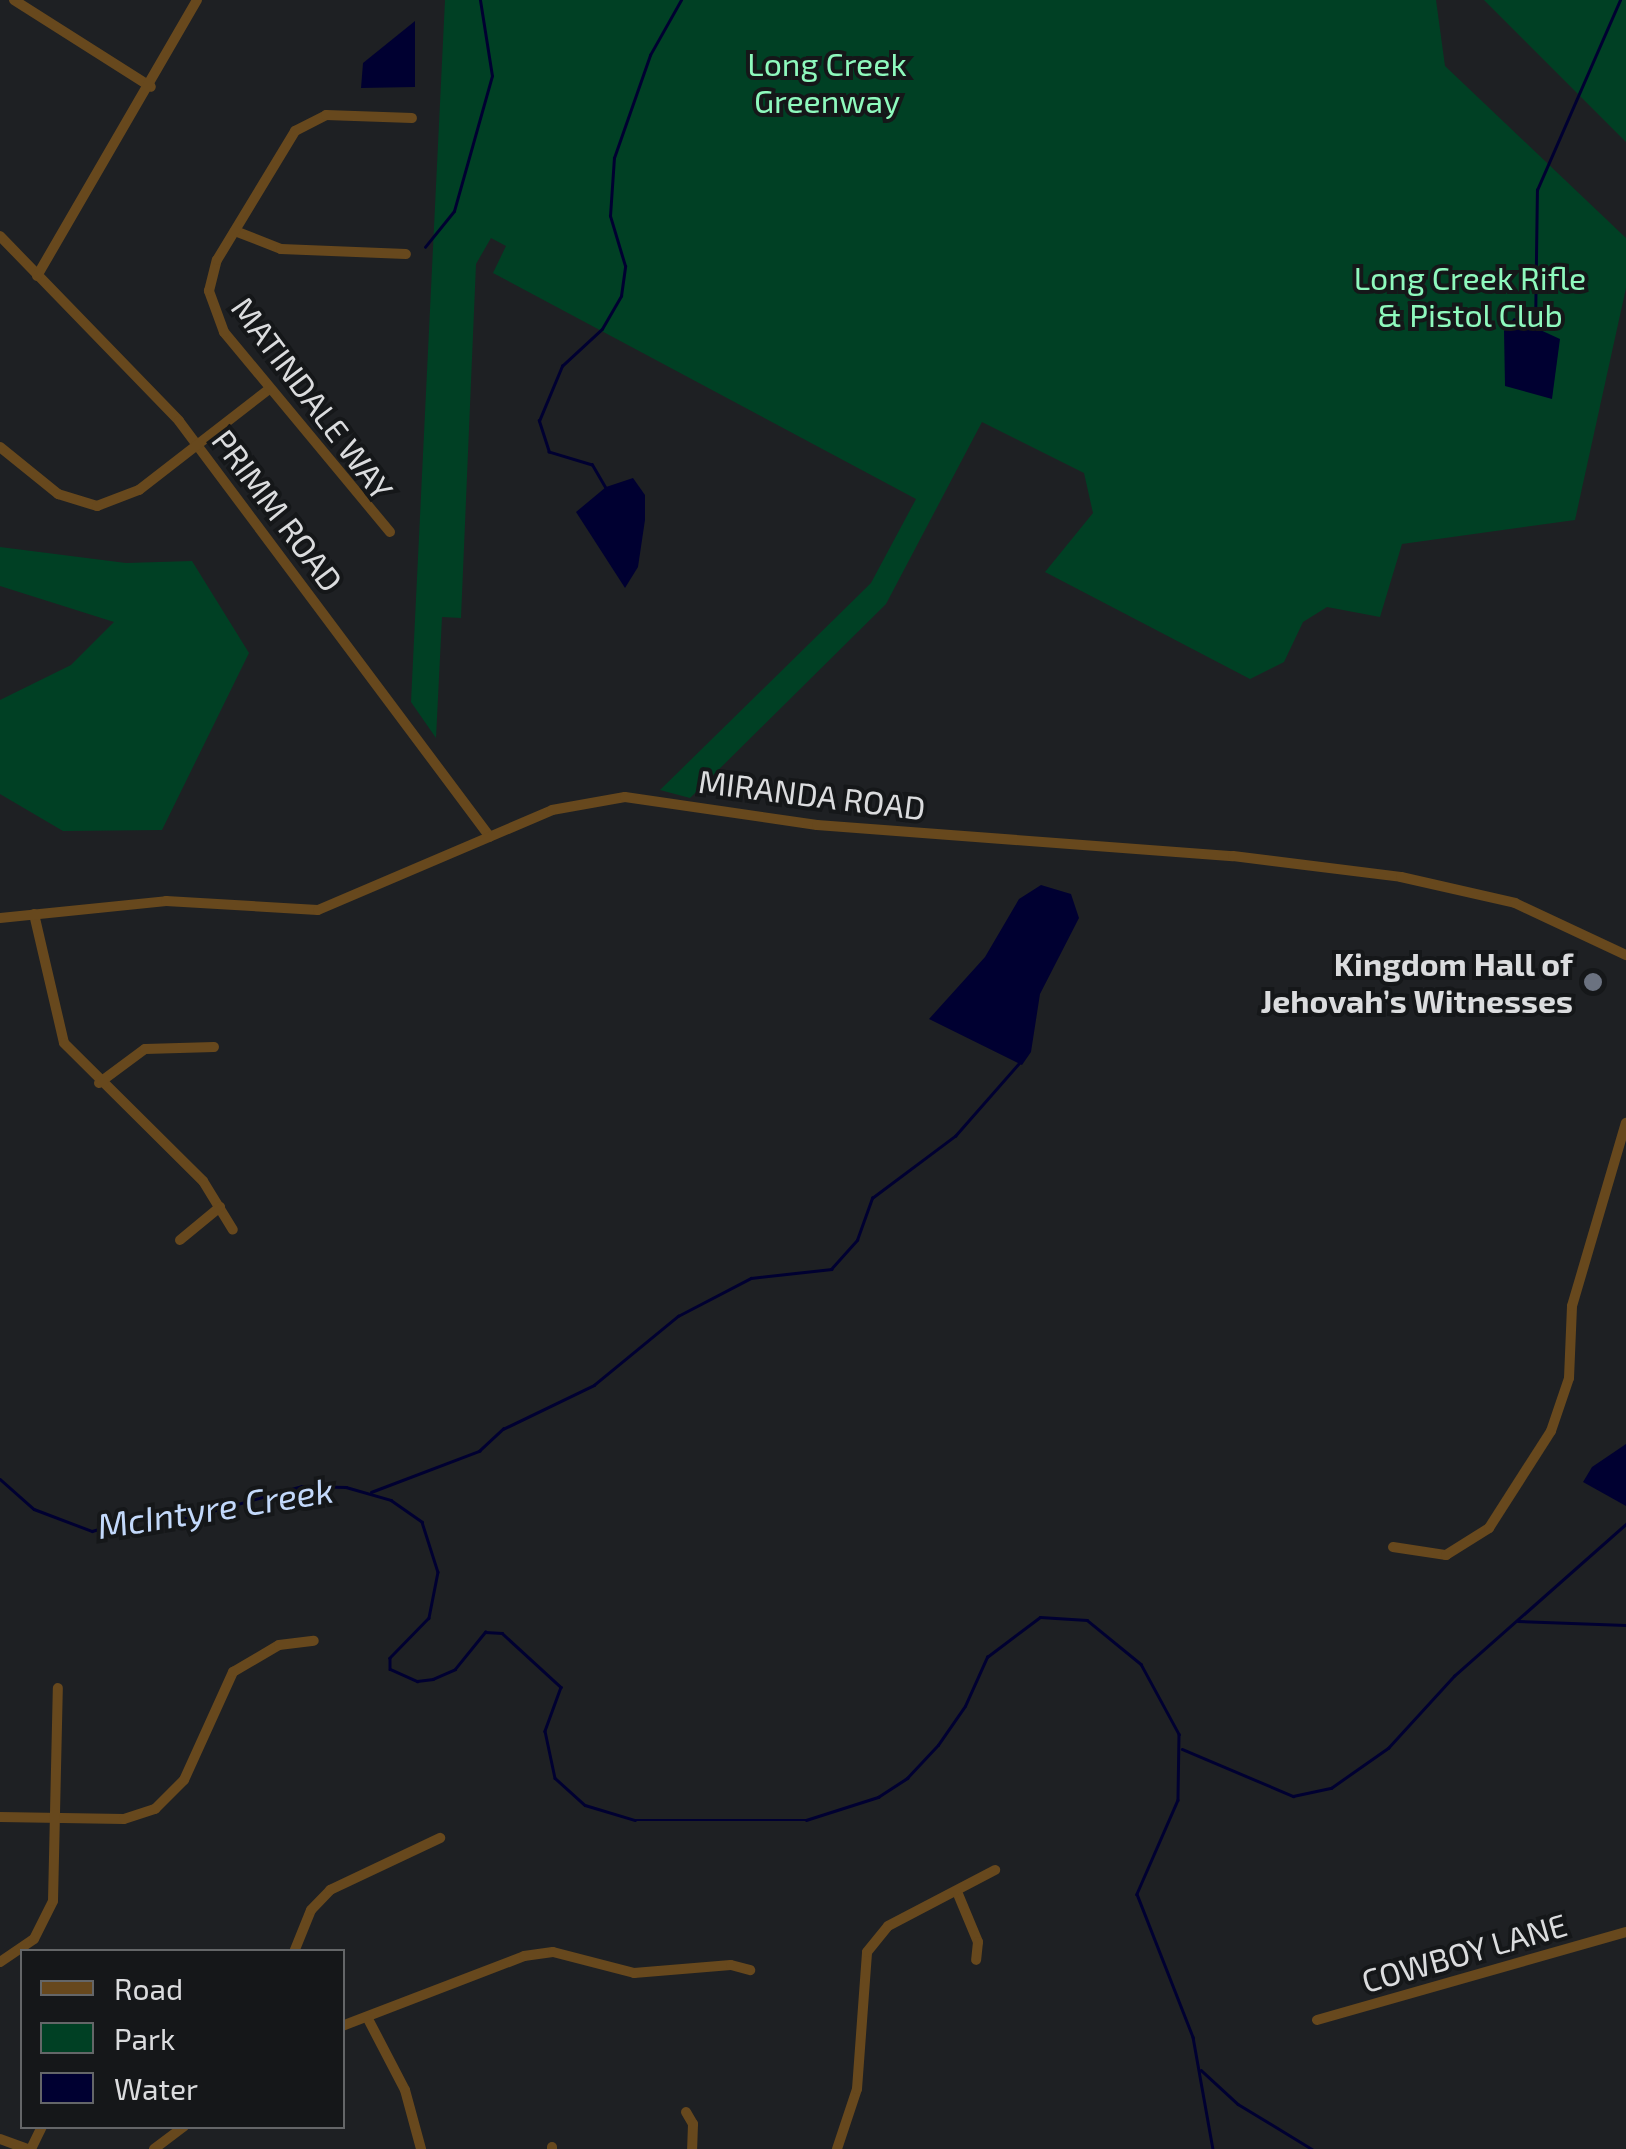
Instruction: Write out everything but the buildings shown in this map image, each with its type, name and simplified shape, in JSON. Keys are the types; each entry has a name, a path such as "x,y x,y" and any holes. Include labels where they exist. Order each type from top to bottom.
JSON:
{"street":[{"path":"14,0 151,87"},
{"path":"37,276 151,87 198,0"},
{"name":"MATINDALE WAY","path":"390,532 269,389 210,306 212,275 284,145 311,120 412,118"},
{"path":"234,230 281,249 406,254"},
{"name":"PRIMM ROAD","path":"0,236 198,445 490,837"},
{"path":"0,447 58,494 97,506 138,490 269,389"},
{"name":"MIRANDA ROAD","path":"0,918 166,901 318,910 570,804 625,798 817,825 1234,856 1474,891 1568,924 1626,955"},
{"path":"34,914 55,1019 64,1044 99,1083 193,1169 233,1230"},
{"path":"99,1083 145,1049 214,1047"},
{"path":"1393,1547 1446,1554 1489,1528 1551,1430 1569,1378 1572,1306 1626,1123"},
{"path":"180,1240 220,1207"},
{"path":"0,1817 124,1819 155,1809 184,1780 233,1672 279,1645 314,1641"},
{"path":"0,1962 34,1939 50,1911 58,1688"},
{"path":"295,1949 312,1910 330,1890 440,1838"},
{"path":"837,2149 857,2089 867,1952 888,1926 958,1894 994,1870"},
{"path":"958,1894 978,1942 976,1960"},
{"name":"COWBOY LANE","path":"1317,2020 1626,1932"},
{"path":"345,2025 482,1967 538,1954 634,1972 750,1970"},
{"path":"367,2018 405,2090 421,2149"},
{"path":"686,2112 693,2124 692,2149"},
{"path":"154,2149 180,2129"},
{"path":"0,2139 30,2149"}],"green space":[{"path":"445,0 1436,0 1445,66 1626,238 1626,288 1575,520 1402,544 1380,617 1327,607 1303,622 1284,662 1250,679 1045,572 1093,513 1084,473 982,422 886,604 690,798 660,790 871,583 916,499 493,273 506,246 491,238 476,264 461,618 442,617 436,738 411,702"},
{"path":"1484,0 1626,0 1626,142"},
{"path":"0,547 126,563 192,561 249,653 162,830 63,831 0,794 0,700 71,665 114,622 0,586"}],"water":[{"path":"415,21 415,87 361,88 363,63"},
{"path":"1514,318 1560,339 1552,399 1505,386 1504,331"},
{"path":"633,478 645,495 645,520 638,567 625,588 576,512 606,487"},
{"path":"1041,885 1071,894 1079,918 1040,994 1031,1052 1022,1065 929,1019 985,957 1019,899"},
{"path":"1626,1444 1626,1506 1583,1482 1592,1467"}],"waterway":[{"path":"425,247 454,211 492,76 480,0"},
{"path":"606,489 592,465 549,452 539,421 562,366 602,329 621,296 625,266 610,216 614,158 650,55 681,0"},
{"path":"1535,329 1537,190 1620,0"},
{"path":"371,1492 479,1451 503,1429 594,1385 678,1316 751,1278 831,1269 857,1240 872,1198 955,1136 1020,1062"},
{"name":"McIntyre Creek","path":"0,1479 34,1509 92,1531 146,1515 187,1518 302,1486 346,1487 391,1500 422,1522 438,1572 429,1618 390,1658 390,1669 417,1681 433,1679 455,1669 485,1632 502,1633 561,1687 545,1731 555,1778 585,1805 635,1820 806,1820 878,1797 907,1778 938,1745 965,1706 987,1657 1040,1617 1087,1620 1141,1664 1179,1734 1178,1800 1137,1894 1193,2037 1213,2149"},
{"path":"1182,1749 1293,1796 1331,1788 1388,1748 1454,1676 1626,1524"},
{"path":"1518,1621 1626,1625"},
{"path":"1201,2070 1238,2104 1312,2149"}],"place":[{"name":"Kingdom Hall of Jehovah’s Witnesses","path":"1593,982"}],"park label":[{"name":"Long Creek Greenway","path":"827,82"},
{"name":"Long Creek Rifle & Pistol Club","path":"1470,296"}]}
